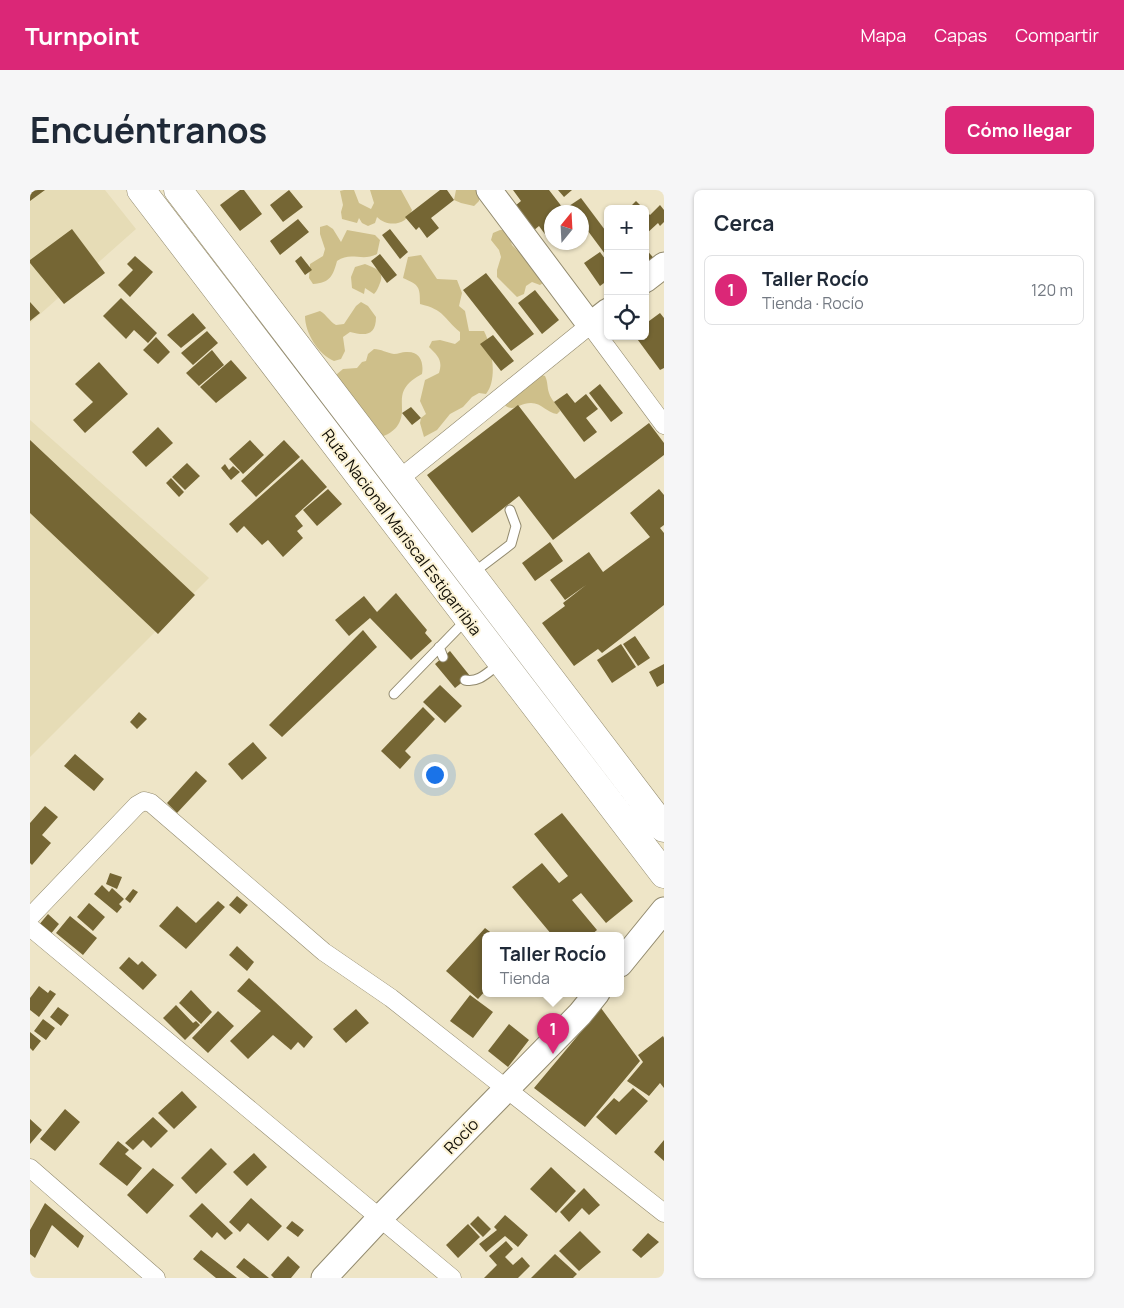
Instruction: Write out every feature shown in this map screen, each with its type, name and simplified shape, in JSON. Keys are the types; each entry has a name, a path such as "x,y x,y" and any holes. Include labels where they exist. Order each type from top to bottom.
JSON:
{"highway":[{"name":"Ruta Nacional Mariscal Estigarribia","path":"141,190 664,874"},
{"name":"Ruta Nacional Mariscal Estigarribia","path":"178,190 664,828"}],"main road":[{"path":"489,190 599,318"},
{"path":"649,277 664,266"},
{"path":"624,959 664,910"},
{"name":"Rocío","path":"324,1278 380,1218 580,1014 594,997"}],"street":[{"path":"398,480 599,318 664,425"},
{"path":"30,918 137,805 144,801 151,803 324,952 391,998 664,1213"},
{"path":"30,927 452,1278"},
{"path":"30,1168 156,1278"}],"lane":[{"path":"470,575 511,544 516,526 510,510"},
{"path":"394,694 468,618"},
{"path":"439,647 443,657"},
{"path":"465,680 471,682 480,680 502,661"}],"shaded area":[{"path":"30,190 105,190 136,229 30,323"},
{"path":"354,190 359,203 371,209 374,203 370,190 401,190 412,210 410,215 402,222 392,224 386,223 377,217 375,223 368,226 362,223 359,218 357,223 342,219 343,205 340,191"},
{"path":"456,190 477,190 479,201 474,206 454,200"},
{"path":"327,225 333,229 341,242 347,230 375,235 380,240 377,254 366,257 352,256 342,258 337,261 330,278 313,284 309,278 310,264 323,256 325,249 320,234 320,227"},
{"path":"507,230 512,245 530,257 546,281 540,285 532,282 526,286 524,294 517,297 497,277 501,257 499,250 491,240 493,233"},
{"path":"421,255 437,279 457,280 462,293 459,306 465,311 469,331 484,331 491,354 493,372 490,388 486,394 479,393 472,397 463,407 450,414 437,430 424,437 420,423 421,418 426,414 420,401 425,380 439,373 440,365 437,356 429,347 432,341 440,340 455,344 460,340 460,332 439,312 420,304 418,287 403,278 408,257"},
{"path":"365,264 378,270 381,276 377,291 374,294 365,288 364,294 352,288 351,277 355,267"},
{"path":"361,302 368,306 376,317 374,328 365,334 350,332 343,337 345,351 341,359 334,361 328,358 310,336 305,316 320,311 336,325 344,324 356,306"},
{"path":"374,349 394,354 415,353 422,362 422,374 410,382 403,392 402,416 398,425 392,432 378,438 336,381 337,374 343,369 357,368 362,362 366,361 368,354"},
{"path":"531,372 545,376 548,391 560,411 557,414 535,403 526,403 509,408 502,402"},
{"path":"30,420 209,578 30,757"}],"building":[{"path":"30,190 45,190 30,201"},
{"path":"240,190 244,190 262,214 240,231 220,205"},
{"path":"289,190 303,207 283,222 270,205"},
{"path":"440,190 447,190 454,200 431,218 439,228 427,238 419,227 416,230 405,217"},
{"path":"513,190 549,190 561,205 544,205 544,233 539,226 533,231 515,206 521,201"},
{"path":"558,190 572,190 564,197"},
{"path":"581,198 586,205 570,205"},
{"path":"636,201 640,205 632,205"},
{"path":"660,205 664,210 664,222 660,226 658,223 649,231 649,214"},
{"path":"589,209 604,229 604,253 589,232"},
{"path":"298,219 309,232 280,255 270,241"},
{"path":"72,229 105,273 64,304 30,263 30,260"},
{"path":"390,229 408,252 400,259 382,235"},
{"path":"600,252 604,258 604,283 600,286 584,263"},
{"path":"649,253 657,262 649,268"},
{"path":"380,254 397,275 387,283 371,261"},
{"path":"135,256 153,272 130,297 118,285 133,270 127,264"},
{"path":"301,256 312,270 305,275 295,261"},
{"path":"486,273 534,334 511,351 463,290"},
{"path":"535,290 559,320 542,334 518,303"},
{"path":"121,298 157,333 148,343 134,330 126,339 103,316"},
{"path":"30,302 40,313 30,321"},
{"path":"193,313 206,328 181,348 167,335"},
{"path":"660,313 664,318 664,368 660,370 638,340 649,340 649,321"},
{"path":"207,331 218,343 193,365 181,353"},
{"path":"493,335 514,361 501,371 480,344"},
{"path":"156,337 170,352 158,364 143,350"},
{"path":"212,350 224,365 199,386 186,373"},
{"path":"231,360 247,378 216,403 200,387"},
{"path":"99,362 128,394 85,433 73,420 93,402 75,384"},
{"path":"600,384 623,413 611,422 589,393"},
{"path":"567,393 575,403 586,394 598,409 586,418 597,432 584,442 554,402"},
{"path":"518,405 575,479 649,423 664,443 664,455 553,540 519,496 472,533 427,475"},
{"path":"411,407 421,418 412,425 402,413"},
{"path":"158,427 173,443 146,467 132,452"},
{"path":"30,440 195,595 158,634 30,513"},
{"path":"250,440 264,455 243,474 229,459"},
{"path":"284,440 300,457 256,497 241,481"},
{"path":"302,459 327,487 295,516 303,526 297,531 303,538 283,557 268,540 262,545 244,526 237,533 229,524"},
{"path":"187,463 200,476 185,490 172,477"},
{"path":"225,464 229,470 233,466 240,472 231,480 221,468"},
{"path":"171,478 184,492 179,497 166,483"},
{"path":"328,489 342,504 317,526 303,510"},
{"path":"659,489 664,495 664,525 660,528 664,533 664,605 602,653 598,649 574,666 542,623 565,606 563,603 586,585 565,600 550,580 589,552 603,572 650,537 630,513"},
{"path":"550,542 563,561 535,581 522,563"},
{"path":"396,593 427,630 425,633 432,641 411,660 370,618 349,636 335,620 364,596 377,612"},
{"path":"363,630 377,647 282,737 269,725"},
{"path":"635,636 650,658 638,666 623,644"},
{"path":"621,644 636,667 612,683 597,660"},
{"path":"450,651 470,676 455,688 435,664"},
{"path":"664,664 664,683 657,687 649,672"},
{"path":"440,685 462,706 445,723 423,702"},
{"path":"423,707 435,719 405,751 411,757 400,769 381,751"},
{"path":"139,712 147,719 137,729 130,722"},
{"path":"253,742 267,758 242,780 228,764"},
{"path":"75,754 104,779 94,791 64,766"},
{"path":"196,771 207,781 177,813 167,803"},
{"path":"45,806 58,817 42,835 51,843 32,865 30,863 30,823"},
{"path":"562,813 633,901 606,923 581,893 572,900 597,930 595,932 550,932 512,887 542,863 559,883 568,876 534,834"},
{"path":"110,873 122,877 117,889 106,884"},
{"path":"102,885 109,892 112,888 124,899 119,904 122,907 117,913 94,894"},
{"path":"133,889 138,892 130,903 125,899"},
{"path":"237,896 248,905 240,914 229,905"},
{"path":"218,901 225,907 186,949 159,926 177,906 196,923"},
{"path":"89,903 105,917 93,931 77,917"},
{"path":"48,914 59,924 49,936 38,926"},
{"path":"70,916 97,938 83,955 56,933"},
{"path":"485,928 490,932 482,932 482,994 478,999 446,971"},
{"path":"237,946 254,962 247,971 229,955"},
{"path":"129,957 138,965 142,961 157,975 143,990 119,968"},
{"path":"249,978 313,1037 304,1048 298,1042 291,1050 273,1035 248,1059 230,1041 261,1011 237,991"},
{"path":"39,986 48,993 50,990 56,994 39,1017 30,1010 30,998"},
{"path":"191,990 212,1012 201,1024 179,1003"},
{"path":"470,995 493,1012 473,1038 450,1021"},
{"path":"176,1005 193,1023 196,1021 200,1025 185,1040 163,1018"},
{"path":"58,1007 69,1015 61,1026 50,1017"},
{"path":"601,1008 640,1061 585,1127 534,1088"},
{"path":"356,1009 369,1023 346,1043 333,1029"},
{"path":"218,1011 234,1026 208,1053 192,1038"},
{"path":"43,1019 55,1028 46,1040 34,1031"},
{"path":"509,1024 529,1040 508,1067 488,1051"},
{"path":"30,1032 41,1041 33,1051 30,1048"},
{"path":"663,1036 664,1088 660,1083 649,1096 627,1081 643,1062 638,1055"},
{"path":"633,1088 648,1101 616,1135 596,1117 614,1098 619,1102"},
{"path":"182,1091 197,1107 174,1129 158,1113"},
{"path":"65,1109 80,1122 55,1151 40,1139"},
{"path":"153,1117 168,1131 151,1148 143,1140 133,1150 125,1143"},
{"path":"30,1119 42,1130 30,1144"},
{"path":"664,1140 664,1161 654,1152"},
{"path":"118,1141 129,1150 125,1154 142,1168 127,1186 99,1164"},
{"path":"211,1148 227,1164 196,1194 181,1178"},
{"path":"254,1153 267,1167 247,1186 233,1172"},
{"path":"551,1167 576,1191 556,1213 530,1189"},
{"path":"153,1168 174,1185 147,1214 127,1195"},
{"path":"584,1188 600,1205 589,1215 582,1208 569,1222 560,1212"},
{"path":"251,1198 282,1226 268,1241 248,1223 240,1232 229,1222"},
{"path":"45,1203 84,1236 78,1248 52,1225 35,1258 30,1254 30,1230"},
{"path":"202,1203 233,1233 225,1240 217,1232 212,1238 189,1216"},
{"path":"505,1215 528,1235 518,1247 505,1236 486,1252 479,1244 497,1230 494,1227"},
{"path":"478,1216 491,1229 483,1237 470,1224"},
{"path":"292,1221 304,1230 298,1237 286,1228"},
{"path":"468,1224 480,1237 458,1258 446,1245"},
{"path":"580,1231 601,1252 579,1271 559,1251"},
{"path":"648,1233 659,1242 641,1258 632,1250"},
{"path":"506,1241 513,1249 505,1257 513,1265 522,1257 530,1266 518,1278 484,1278 497,1265 489,1256"},
{"path":"201,1250 237,1278 216,1278 193,1259"},
{"path":"555,1254 577,1274 573,1278 531,1278"},
{"path":"288,1256 300,1267 291,1278 274,1278 271,1275"},
{"path":"244,1258 269,1278 250,1278 236,1267"}],"place":[{"name":"Taller Rocío","path":"553,1054"}]}
